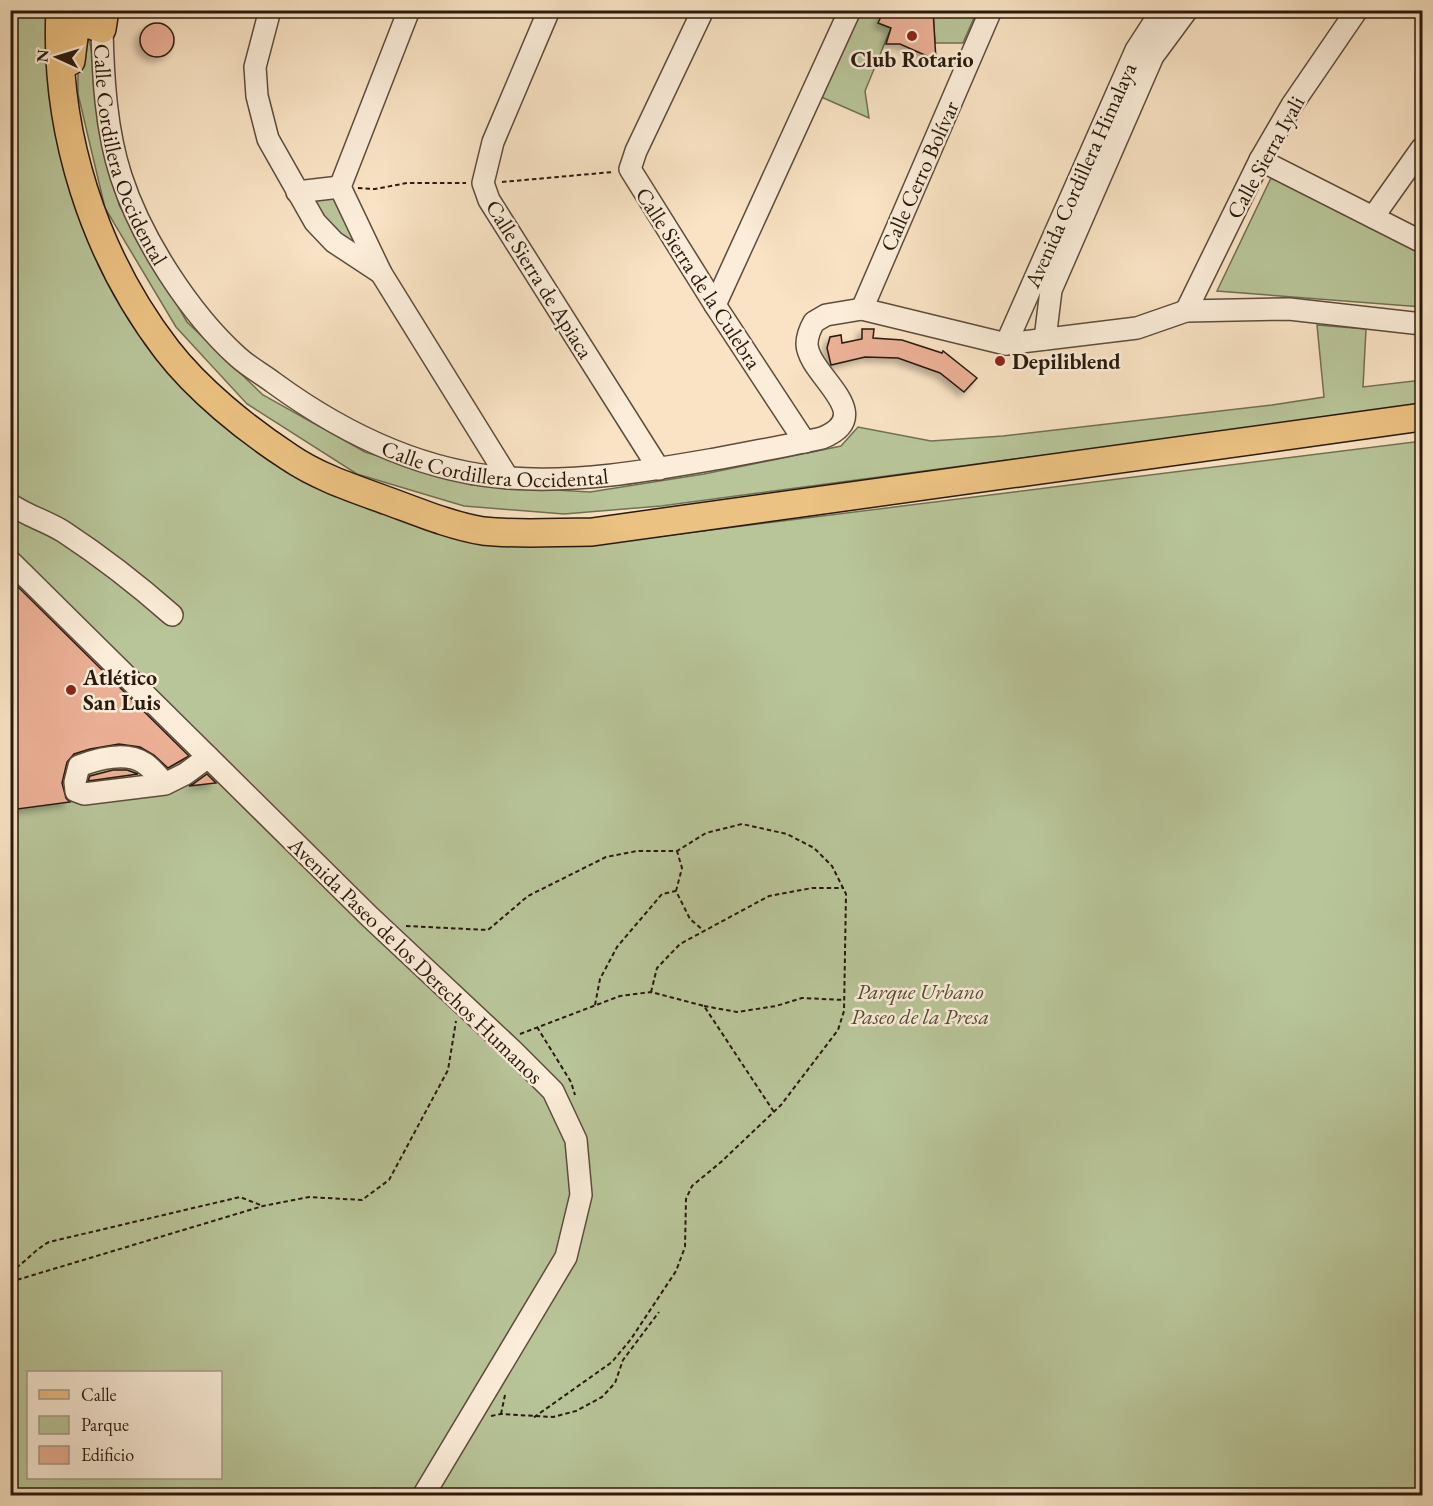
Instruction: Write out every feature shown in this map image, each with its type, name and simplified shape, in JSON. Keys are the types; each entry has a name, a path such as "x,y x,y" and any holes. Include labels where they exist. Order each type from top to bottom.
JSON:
{"main road":[{"path":"60,10 64,100 73,152 100,236 128,291 167,351 227,411 290,458 357,490 412,510 482,531 592,532 1422,417"},
{"path":"64,100 69,87 72,37 75,29 103,20"}],"street":[{"path":"270,10 255,67 257,96 268,139 315,222 334,242 381,273"},
{"path":"409,10 340,187 381,273 508,478"},
{"name":"Calle Sierra de Apiaca","path":"549,10 493,142 483,183 489,200 659,469"},
{"name":"Calle Sierra de la Culebra","path":"703,10 630,169 715,305 805,442"},
{"path":"715,305 850,10"},
{"name":"Calle Cerro Bolívar","path":"862,309 991,10"},
{"name":"Avenida Cordillera Himalaya","path":"1006,344 1136,50 1162,10"},
{"name":"Avenida Cordillera Himalaya","path":"1044,339 1051,290 1153,56 1187,10"},
{"name":"Calle Sierra Iyali","path":"1186,311 1260,160 1292,105 1357,10"},
{"name":"Calle Cordillera Occidental","path":"103,20 110,121 121,176 149,240 188,301 238,357 315,413 350,433 448,470 508,478 569,479 626,475 805,442 836,432 844,418 843,402 814,363 807,346 808,333 814,322 826,315 862,309 1006,344"},
{"path":"1373,217 1422,148"},
{"path":"1260,160 1422,242"},
{"path":"297,192 340,187"},
{"path":"1024,301 1034,296 1041,297 1048,304"},
{"path":"1006,344 1137,328 1186,311 1289,309 1422,324"},
{"path":"10,504 28,516 62,531 128,577 172,615"},
{"name":"Avenida Paseo de los Derechos Humanos","path":"10,561 552,1091 576,1140 581,1195 566,1257 423,1496"},
{"path":"165,784 185,774 208,757"}],"path":[{"path":"381,926 488,930 528,896 606,857 637,851 677,851 706,832 742,824 787,834 814,848 832,866 844,888 848,921 843,958 844,1011 838,1030 774,1112 692,1186 686,1199 685,1247 676,1271 631,1339 612,1362 532,1418"},
{"path":"677,851 682,868 676,891 690,919 703,931"},
{"path":"651,992 657,968 680,944 703,931 769,896 812,888 844,888"},
{"path":"595,1005 600,979 617,947 662,894 676,891"},
{"path":"503,1041 620,996 651,992 737,1012 776,1006 802,998 844,1000"},
{"path":"10,1282 263,1206 309,1197 362,1200 388,1180 448,1070 460,1000"},
{"path":"704,1006 774,1112"},
{"path":"10,1272 21,1266 35,1250 49,1242 240,1197 263,1206"},
{"path":"468,1421 501,1414 532,1418 553,1417 576,1411 602,1397 615,1383 623,1360 659,1312"},
{"path":"366,1496 375,1488 389,1496"}],"green space":[{"name":"Parque Urbano Paseo de la Presa","path":"11,11 63,11 88,230 256,450 286,472 349,500 591,545 1422,441 1422,1495 11,1495"},
{"path":"858,11 884,11 879,23 891,28 865,91 869,118 819,96"},
{"path":"933,11 977,11 963,43 935,43"},
{"path":"82,32 90,43 119,205 187,322 263,395 365,452 471,485 590,492 704,474 841,446 858,427 931,441 1003,436 1324,397 1317,325 1366,329 1363,387 1422,380 1422,405 661,506 564,514 464,506 357,474 247,404 176,327 105,208 78,94 78,44"},
{"path":"1271,178 1422,247 1422,307 1217,291"},
{"path":"337,194 368,257 328,227 310,198"}],"building":[{"name":"Club Rotario","path":"884,10 897,15 899,10 933,10 936,60 900,44 886,44 891,28 878,23"},
{"path":"157,23 169,28 174,40 169,52 157,57 145,52 140,40 145,28"},
{"path":"862,329 874,329 873,338 902,340 942,353 943,351 977,378 964,392 940,373 898,358 865,357 831,365 827,348 830,337 841,335 842,343 862,339"},
{"name":"Atlético San Luis","path":"10,579 189,756 168,768 154,755 140,747 119,744 90,749 74,754 67,762 62,783 66,798 70,802 10,810"},
{"path":"113,770 127,770 138,774 88,781 90,776"},
{"path":"207,774 216,783 189,786 193,784"}],"place":[{"name":"Club Rotario","path":"912,36"},
{"name":"Depiliblend","path":"1000,361"},
{"name":"Atlético San Luis","path":"71,690"}]}
